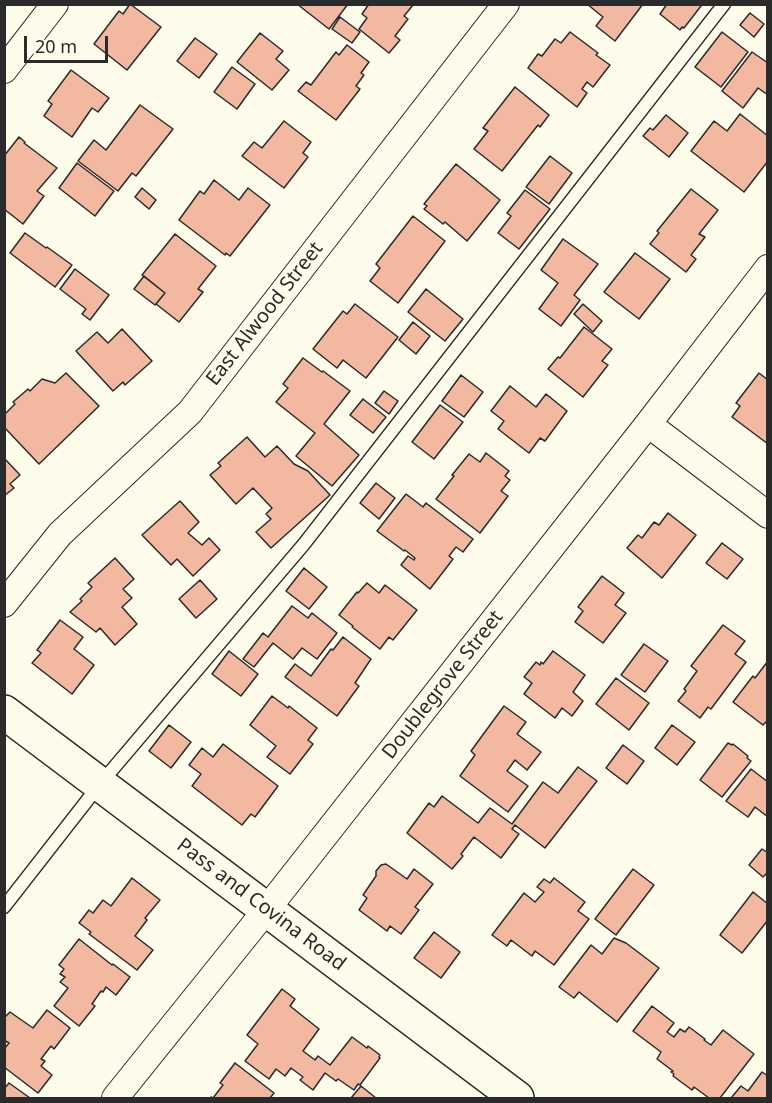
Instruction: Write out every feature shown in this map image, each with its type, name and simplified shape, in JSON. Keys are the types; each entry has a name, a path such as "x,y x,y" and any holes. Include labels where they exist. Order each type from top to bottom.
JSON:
{"street":[{"path":"4,70 55,4"},
{"name":"East Alwood Street","path":"4,604 60,534 190,412 506,4"},
{"name":"Doublegrove Street","path":"115,1098 267,909 768,268"},
{"path":"648,424 768,514"},
{"name":"Pass and Covina Road","path":"4,712 517,1098"}],"lane":[{"path":"4,907 100,784 304,544 724,4"}],"building":[{"path":"130,4 161,27 127,70 94,44 119,11 123,14"},
{"path":"297,4 348,4 329,29"},
{"path":"369,4 413,5 404,16 408,19 395,36 400,40 389,53 359,29 367,18 362,14"},
{"path":"587,4 643,4 615,41 596,26 603,17"},
{"path":"667,4 700,4 701,6 680,30 660,14"},
{"path":"750,13 764,24 754,37 740,25"},
{"path":"340,17 360,32 352,43 332,29"},
{"path":"570,32 610,65 593,87 587,82 582,89 587,93 577,107 528,68 538,54 542,56 555,39 561,43"},
{"path":"722,32 748,52 721,87 695,67"},
{"path":"260,33 283,51 276,59 289,70 272,90 237,62"},
{"path":"195,38 217,54 199,78 177,61"},
{"path":"347,45 369,62 356,86 360,89 336,120 298,91 306,82 311,85 336,52 339,55"},
{"path":"752,52 768,63 768,95 758,88 743,108 722,91"},
{"path":"232,67 255,84 237,109 214,92"},
{"path":"71,70 109,98 98,112 92,108 72,137 44,116 52,104 48,101"},
{"path":"515,87 549,115 540,127 538,125 502,171 474,149 488,131 483,128"},
{"path":"140,105 173,129 136,176 132,173 118,191 78,161 94,140 106,150"},
{"path":"740,114 768,136 768,161 744,192 691,151 714,121 727,131"},
{"path":"666,115 688,133 669,157 643,136 650,128 653,130"},
{"path":"284,121 311,142 303,153 308,157 284,188 242,156 254,142 262,148"},
{"path":"19,137 57,168 37,191 44,196 23,224 4,209 4,156"},
{"path":"550,156 572,173 549,204 526,187"},
{"path":"77,163 114,191 95,216 59,188"},
{"path":"456,164 500,200 467,241 445,222 443,224 424,209 427,206 424,204"},
{"path":"214,180 239,200 248,188 270,205 230,256 226,253 225,255 179,220 200,191 204,194"},
{"path":"142,188 156,200 149,209 135,197"},
{"path":"691,189 718,210 699,234 705,237 691,255 696,259 686,272 650,244 659,233 657,231"},
{"path":"525,190 550,209 519,249 498,233 511,216 507,213"},
{"path":"413,216 445,241 398,303 370,281 380,268 376,264"},
{"path":"25,233 72,265 55,287 10,253"},
{"path":"175,234 216,266 198,289 203,292 179,322 156,304 165,293 142,275"},
{"path":"563,239 598,264 574,295 580,300 561,326 539,309 558,283 541,270"},
{"path":"635,253 670,279 639,319 604,292"},
{"path":"75,269 109,295 90,320 82,314 86,309 60,289"},
{"path":"144,276 165,293 155,305 134,289"},
{"path":"426,289 463,319 445,341 408,312"},
{"path":"355,304 398,337 366,378 343,360 337,368 313,349 343,311 347,314"},
{"path":"583,304 602,321 593,332 574,314"},
{"path":"413,322 430,336 416,354 399,340"},
{"path":"584,327 612,349 602,361 608,365 583,397 548,369 558,357 560,358"},
{"path":"122,329 152,361 125,385 123,382 113,391 76,351 97,332 108,343"},
{"path":"303,358 350,391 324,424 359,455 332,486 296,456 315,433 276,402 288,388 283,384"},
{"path":"66,373 99,406 39,464 4,427 4,415 15,404 13,402 28,389 30,391 42,379 55,383"},
{"path":"759,373 768,380 768,444 732,417 740,406 736,403"},
{"path":"461,375 483,392 464,417 442,401"},
{"path":"510,386 536,407 546,394 567,411 545,441 540,438 529,453 498,429 504,421 491,411"},
{"path":"384,391 398,401 389,414 375,403"},
{"path":"363,399 386,417 373,433 350,415"},
{"path":"440,405 463,422 434,459 412,442"},
{"path":"247,437 265,457 277,446 294,464 308,471 330,495 271,548 256,532 271,519 266,514 272,508 253,488 236,504 210,475 221,466 218,463"},
{"path":"486,453 509,471 505,476 510,480 501,491 508,496 480,533 436,499 469,454 480,462"},
{"path":"4,458 20,475 10,484 14,488 4,496"},
{"path":"376,483 395,498 379,519 360,503"},
{"path":"406,494 423,507 426,503 473,539 463,552 456,547 449,556 453,559 430,589 401,565 408,556 414,560 415,558 377,531"},
{"path":"180,501 199,522 188,533 202,545 209,538 220,550 193,576 177,559 171,565 142,535"},
{"path":"668,513 696,535 662,578 627,548 638,535 642,538 654,522 659,525"},
{"path":"722,543 743,559 727,579 706,563"},
{"path":"115,558 134,579 123,589 132,598 122,607 137,624 115,645 100,628 96,632 70,612 92,587 88,583"},
{"path":"304,568 327,587 309,609 286,591"},
{"path":"602,576 624,593 615,605 626,613 603,643 575,622 583,611 578,607"},
{"path":"200,580 217,599 196,618 179,599"},
{"path":"367,583 379,593 385,585 417,610 393,640 389,637 380,649 339,615"},
{"path":"292,606 308,618 312,613 337,633 317,659 302,648 293,659 273,643 254,667 243,659 263,633 268,637"},
{"path":"60,620 83,637 74,649 94,665 72,694 32,663 41,653 37,650"},
{"path":"723,625 745,641 735,654 746,662 711,709 708,707 700,718 678,701 697,671 691,666"},
{"path":"343,637 371,659 355,683 359,686 337,716 285,677 295,664 311,676"},
{"path":"644,644 668,661 645,692 621,675"},
{"path":"229,651 258,674 241,696 212,674"},
{"path":"553,651 585,675 573,692 583,701 572,716 562,708 555,718 524,694 532,683 524,677 536,662 543,664"},
{"path":"768,661 768,720 763,725 733,702"},
{"path":"616,678 649,703 629,730 596,704"},
{"path":"272,696 317,728 308,740 313,744 290,774 267,757 276,746 250,725"},
{"path":"504,706 526,722 517,734 541,752 527,770 515,760 507,771 528,786 508,812 460,776 475,755 471,751"},
{"path":"169,725 191,742 171,768 149,751"},
{"path":"672,725 695,742 677,765 655,748"},
{"path":"728,743 733,744 751,761 722,797 700,780"},
{"path":"223,744 278,786 255,817 251,814 242,825 192,786 201,774 189,765 202,748 213,757"},
{"path":"623,745 644,761 627,784 606,768"},
{"path":"578,767 597,781 545,848 515,825 512,829 519,834 501,858 474,837 452,869 407,833 429,803 434,807 442,796 478,823 490,808 512,824 543,782 558,793"},
{"path":"751,769 768,782 768,817 755,807 748,817 726,801"},
{"path":"762,849 768,853 768,872 763,877 749,865"},
{"path":"386,864 407,879 414,869 433,884 415,907 419,910 401,934 390,926 387,931 359,910 367,898 363,895 376,876 376,871 381,865"},
{"path":"633,869 654,885 616,935 595,919"},
{"path":"132,878 160,900 145,918 147,920 135,936 153,950 137,970 89,934 91,932 79,923 89,910 93,913 103,900 111,906"},
{"path":"554,878 585,902 578,911 589,919 554,965 535,951 532,956 511,940 507,946 492,935 524,893 535,902 544,892 537,887 544,879 550,883"},
{"path":"753,892 768,904 768,920 742,953 720,935"},
{"path":"434,932 460,952 441,978 414,958"},
{"path":"614,938 626,943 659,968 617,1022 579,992 574,998 559,987 591,945 602,954"},
{"path":"79,939 130,977 116,995 106,987 103,992 101,991 92,1004 95,1006 79,1026 54,1006 68,988 60,982 65,977 60,974 64,969 59,965"},
{"path":"282,989 295,999 290,1006 319,1029 303,1051 315,1060 318,1056 330,1065 352,1037 380,1055 360,1085 358,1084 354,1090 325,1073 313,1090 300,1080 303,1077 291,1068 285,1076 276,1069 269,1079 245,1061 258,1044 247,1035"},
{"path":"652,1006 674,1023 667,1032 674,1037 680,1029 685,1032 689,1027 711,1045 723,1030 754,1054 720,1098 709,1098 694,1087 692,1090 673,1076 671,1072 673,1071 657,1059 661,1052 633,1031"},
{"path":"47,1010 70,1028 54,1049 51,1046 41,1059 45,1061 41,1066 52,1075 38,1093 4,1067 4,1049 9,1043 4,1040 4,1018 10,1012 33,1028"},
{"path":"235,1063 274,1093 270,1098 213,1098 223,1085 220,1083"},
{"path":"762,1072 768,1076 768,1098 731,1098 741,1086 748,1091"},
{"path":"9,1083 30,1098 4,1098 4,1089"},
{"path":"361,1086 376,1098 351,1098"}]}
